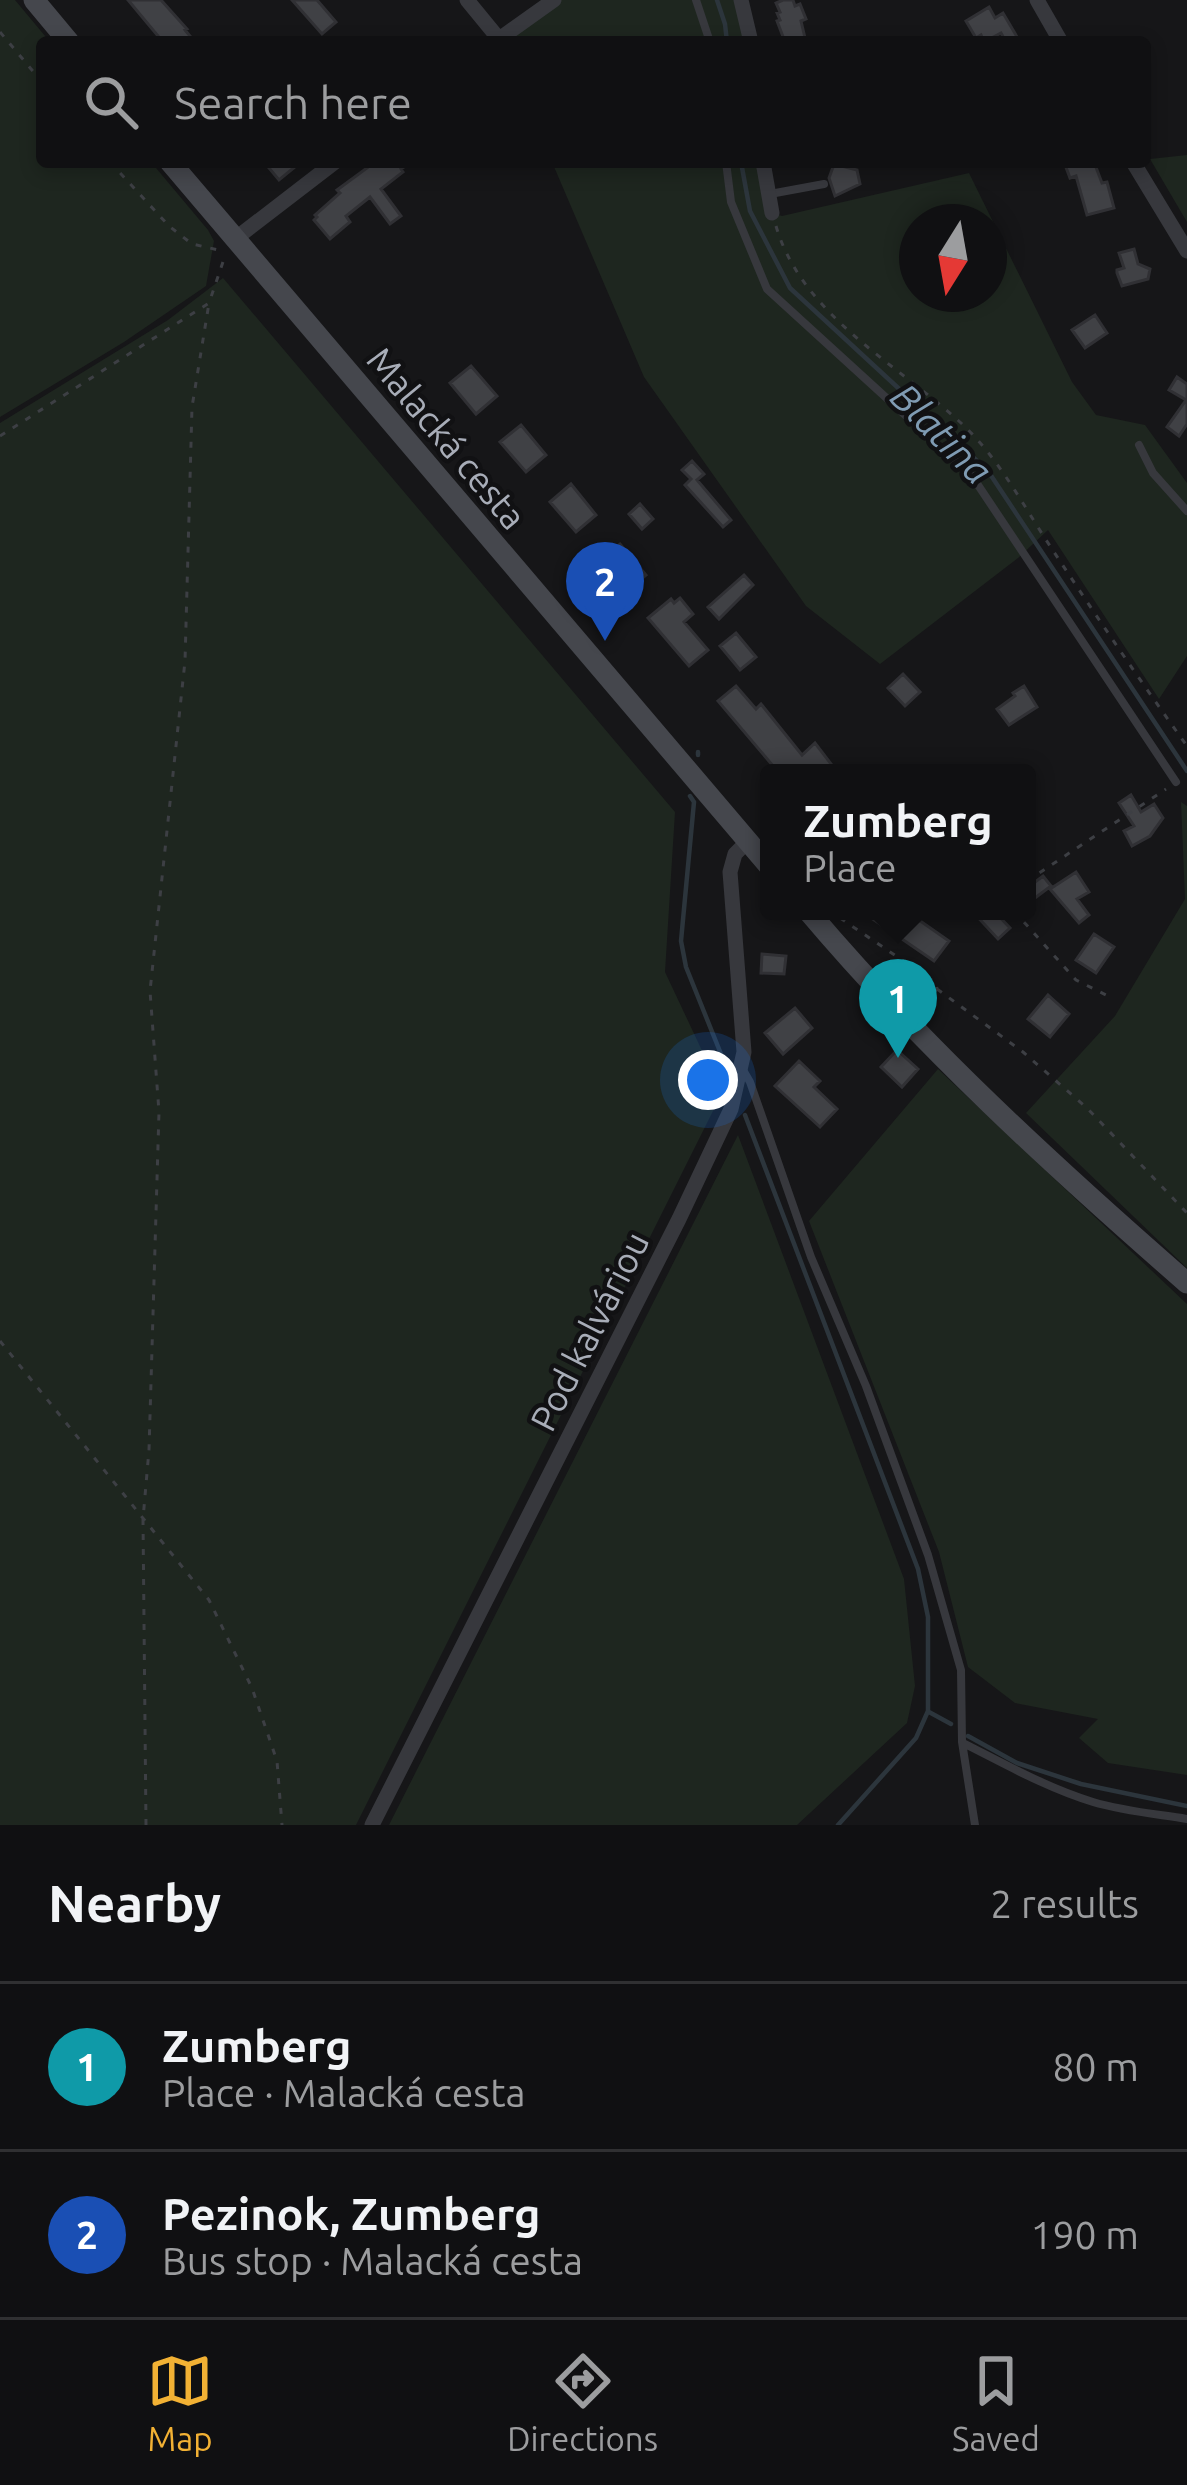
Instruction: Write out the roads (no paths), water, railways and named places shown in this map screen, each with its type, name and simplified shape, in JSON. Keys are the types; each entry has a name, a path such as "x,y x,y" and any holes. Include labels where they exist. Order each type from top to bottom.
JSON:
{"main road":[{"path":"34,0 64,36"},
{"name":"Malacká cesta","path":"174,168 231,245 760,855"},
{"path":"816,920 908,1021 1022,1134 1187,1283"}],"street":[{"path":"467,0 494,36"},
{"path":"503,36 554,0"},
{"path":"741,0 750,36"},
{"path":"1036,0 1057,36"},
{"path":"231,245 327,168"},
{"path":"765,168 772,213"},
{"path":"1137,168 1187,251"},
{"name":"Pod kalváriou","path":"372,1825 731,1109 744,1052 730,872 735,854 748,841"}],"lane":[{"path":"696,0 708,36"},
{"path":"727,168 731,202 767,289 972,476 1176,782"},
{"path":"769,195 824,184"},
{"path":"1139,445 1153,473 1187,511"},
{"path":"742,1069 928,1555 962,1670 962,1742 975,1825"},
{"path":"962,1742 1074,1796 1187,1819"}],"waterway":[{"name":"Blatina","path":"717,0 726,36"},
{"name":"Blatina","path":"742,168 750,211 790,288 988,471 1187,771"},
{"path":"690,796 694,802 681,941 686,967 723,1059"},
{"path":"745,1115 918,1569 928,1617 928,1711 916,1738 838,1825"},
{"path":"929,1712 951,1724"},
{"path":"968,1736 1017,1763 1081,1784 1187,1806"}],"place":[{"name":"Pezinok, Zumberg","path":"605,641"},
{"name":"Zumberg","path":"898,1058"}]}
